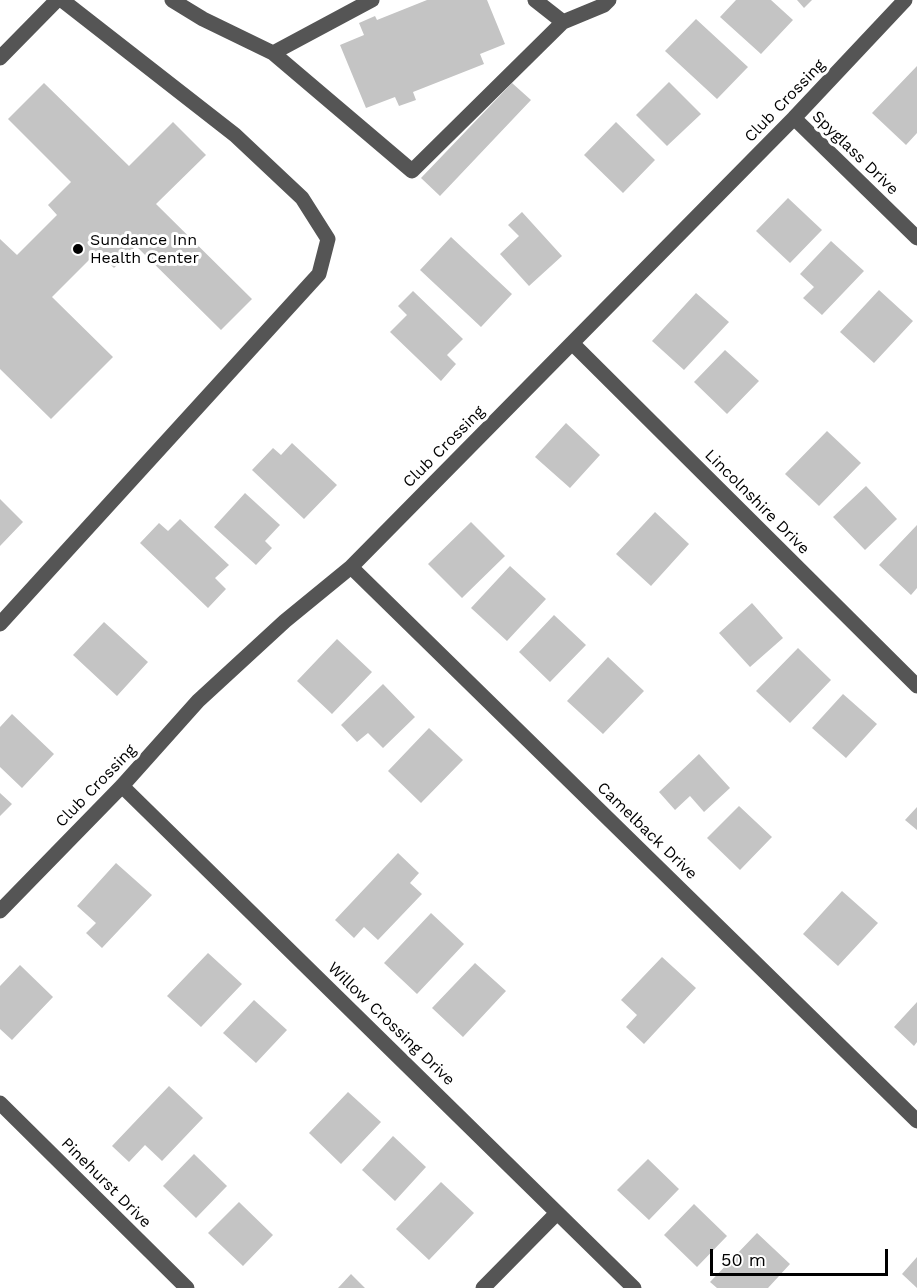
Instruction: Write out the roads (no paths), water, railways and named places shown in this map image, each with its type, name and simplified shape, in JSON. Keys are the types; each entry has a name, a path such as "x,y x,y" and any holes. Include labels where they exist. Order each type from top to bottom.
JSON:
{"street":[{"path":"0,58 57,0"},
{"path":"0,624 319,274 328,239 302,198 236,135 62,0"},
{"path":"172,0 203,19 273,53 412,171 563,22 603,5 609,0"},
{"path":"273,53 372,0"},
{"path":"535,0 563,22"},
{"name":"Club Crossing","path":"0,911 122,786 198,701 285,621 351,567 794,118 905,0"},
{"name":"Spyglass Drive","path":"794,118 917,238"},
{"name":"Lincolnshire Drive","path":"572,343 917,686"},
{"name":"Camelback Drive","path":"351,567 917,1121"},
{"name":"Willow Crossing Drive","path":"122,786 634,1288"},
{"name":"Pinehurst Drive","path":"0,1103 187,1288"},
{"path":"483,1288 557,1213"}],"place":[{"name":"Sundance Inn Health Center","path":"78,249"}]}
